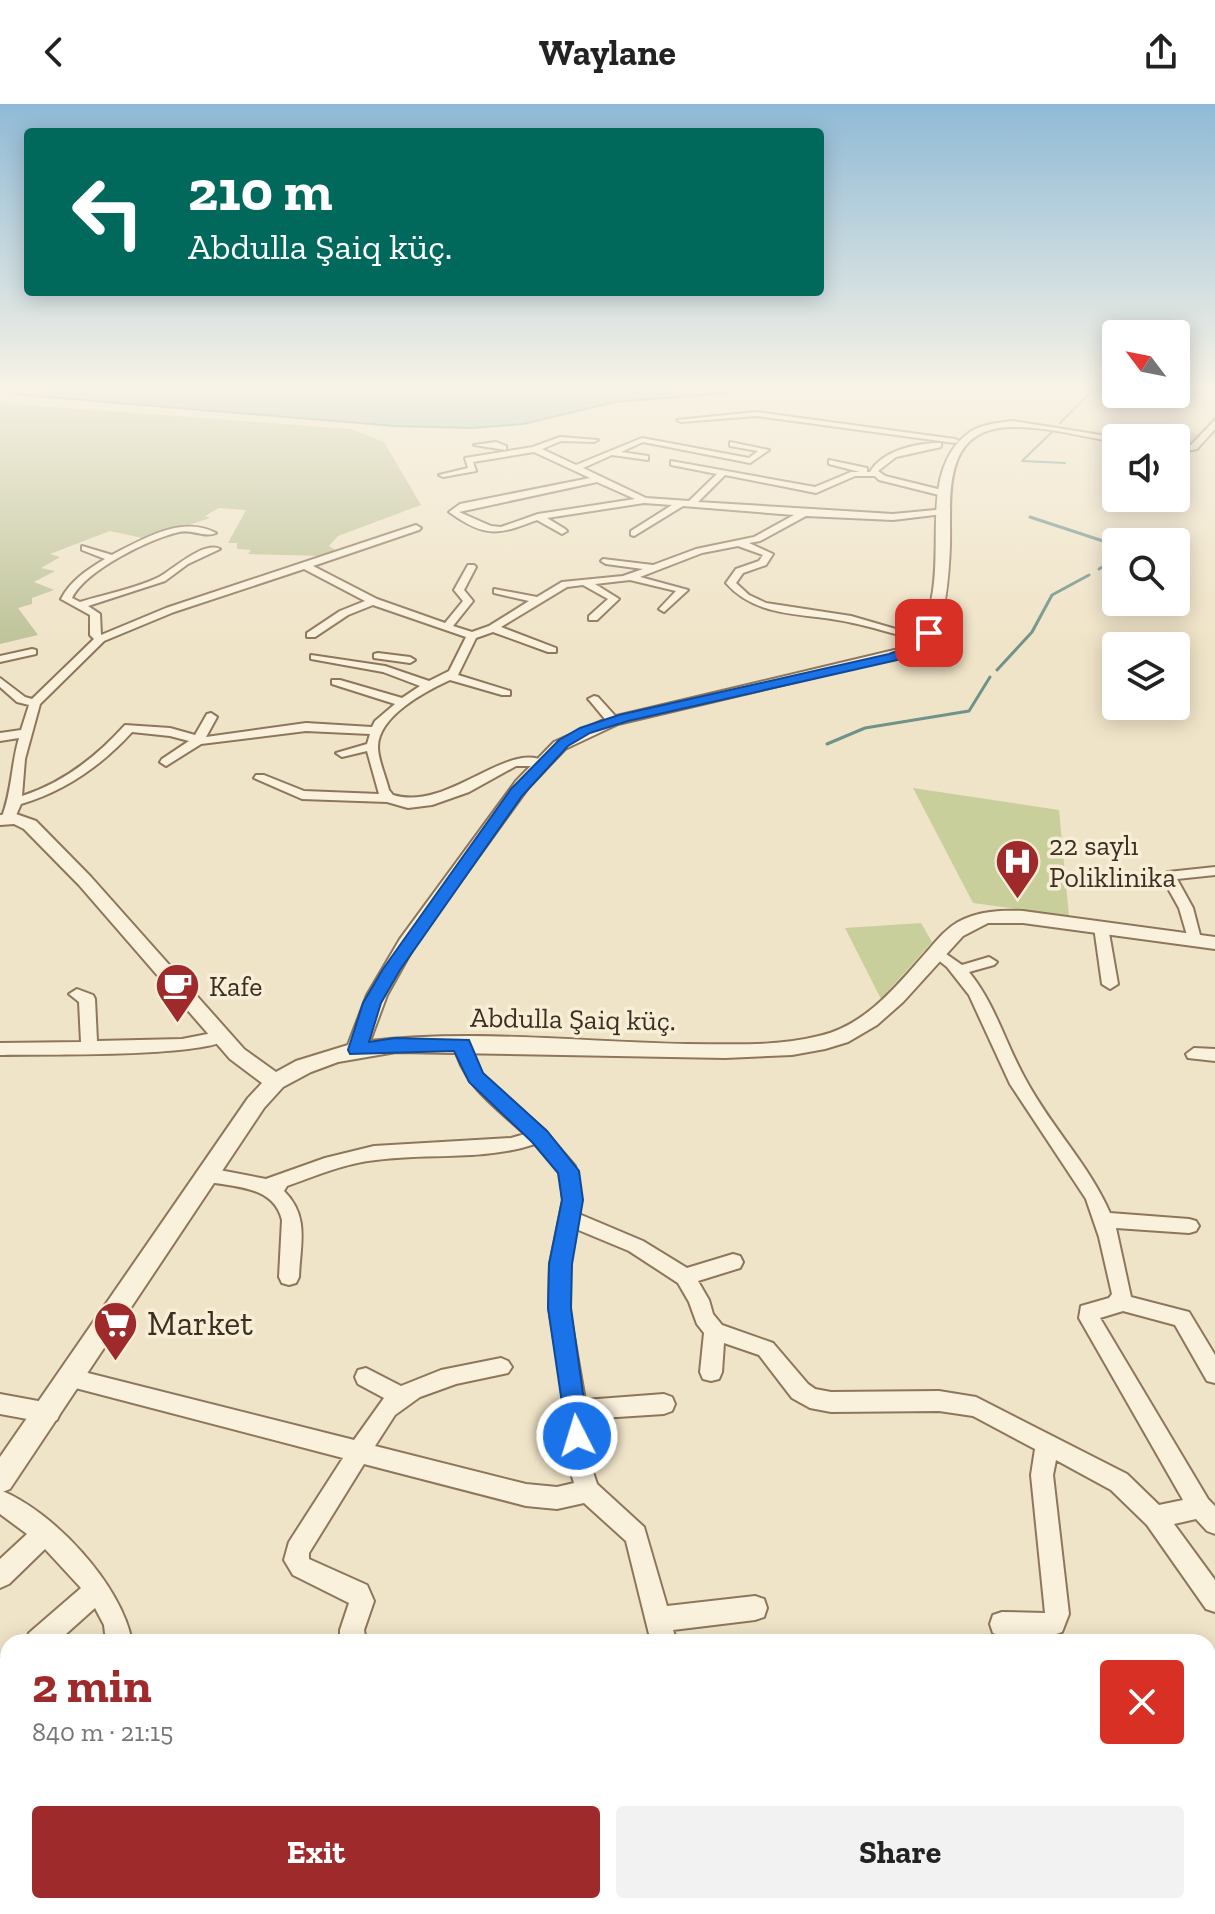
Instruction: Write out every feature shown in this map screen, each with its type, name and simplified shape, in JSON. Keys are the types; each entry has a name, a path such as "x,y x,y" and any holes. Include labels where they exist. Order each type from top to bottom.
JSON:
{"street":[{"path":"443,475 466,470"},
{"path":"581,470 644,500"},
{"path":"710,470 816,490 851,475 874,472"},
{"path":"868,470 943,493"},
{"path":"357,1050 363,1023 392,969 541,763 572,737 613,721 892,657 912,650 925,639 936,614 942,579 943,493 947,470"},
{"path":"634,533 686,504 722,473"},
{"path":"597,479 460,507 453,512 489,529 502,530 538,517 644,500 893,517 943,511"},
{"path":"304,565 373,601 472,636 493,628 565,584 628,577 699,551 771,533 804,513"},
{"path":"538,517 562,531"},
{"path":"8,813 35,703 100,639 150,617 416,528"},
{"path":"100,639 95,635 95,614 66,596 114,559 178,530 211,533"},
{"path":"740,543 768,554 763,563 739,571 731,583 752,601 851,619 925,639"},
{"path":"85,548 114,559"},
{"path":"81,605 162,579 185,562 215,549"},
{"path":"291,558 323,559"},
{"path":"606,561 651,567"},
{"path":"446,628 468,601 459,590 471,567"},
{"path":"628,577 683,590 664,609"},
{"path":"584,582 614,599 593,618"},
{"path":"498,591 536,600"},
{"path":"311,635 334,618 373,601"},
{"path":"150,617 170,624"},
{"path":"493,628 552,650"},
{"path":"388,798 383,790 372,746 376,731 385,715 402,702 450,676 472,636"},
{"path":"0,659 32,652"},
{"path":"367,666 378,653 410,660"},
{"path":"315,657 402,673 429,685"},
{"path":"450,676 506,693"},
{"path":"0,681 21,700 35,703"},
{"path":"336,682 402,702"},
{"path":"594,699 613,721"},
{"path":"166,762 198,740 211,717"},
{"path":"8,813 87,768 129,728 170,732 198,740 306,727 376,731"},
{"path":"0,737 27,733"},
{"path":"342,753 372,746"},
{"path":"260,778 302,795 388,798 408,804 427,802 464,789 514,762 541,763"},
{"path":"0,1480 49,1413 256,1103 275,1082 246,1062 85,881 30,825 8,813"},
{"path":"1194,939 1186,908 1168,876 1213,872"},
{"name":"Abdulla Şaiq küç.","path":"275,1082 310,1063 357,1050 395,1044 708,1051 811,1045 845,1035 865,1024 963,927 992,916 1215,943"},
{"path":"1101,927 1110,984"},
{"path":"936,952 960,970 974,989 1018,1083 1076,1166 1104,1220 1121,1301"},
{"path":"960,970 989,962"},
{"path":"77,994 87,999 90,1007 89,1045"},
{"path":"0,1049 182,1045 223,1037"},
{"path":"462,1044 465,1060 476,1078 539,1136 569,1171 572,1185 571,1219 560,1264 559,1308 575,1410 579,1463 588,1491 636,1535 661,1630 755,1608"},
{"path":"1194,1054 1215,1055"},
{"path":"209,1175 252,1185 278,1185 325,1165 366,1155 512,1145 539,1136"},
{"path":"278,1185 274,1193 289,1208 292,1220 289,1277"},
{"path":"571,1219 636,1246 685,1277 699,1300 704,1318 715,1331 766,1349 800,1391 820,1401 939,1401 976,1407 1119,1482 1155,1517 1215,1600"},
{"path":"1104,1220 1189,1226"},
{"path":"685,1277 733,1262"},
{"path":"1155,1517 1208,1515 1088,1312 1121,1301 1136,1308 1182,1318 1215,1374"},
{"path":"711,1372 715,1331"},
{"path":"352,1634 362,1601 358,1594 301,1567 296,1560 297,1550 387,1408 400,1396 455,1375 501,1367"},
{"path":"366,1377 400,1396"},
{"path":"72,1378 526,1495 557,1498 588,1491"},
{"path":"0,1404 49,1413"},
{"path":"575,1410 664,1404"},
{"path":"1002,1624 1043,1626 1053,1623 1057,1614 1042,1475 1047,1444"},
{"path":"0,1501 45,1533 96,1591 116,1619 118,1634"},
{"path":"0,1576 45,1533"},
{"path":"47,1634 96,1591"}],"green space":[{"path":"0,470 401,470 421,505 338,536 329,546 337,551 324,556 248,554 251,550 237,549 237,543 228,543 246,510 219,508 205,516 210,518 147,539 110,531 50,554 60,557 41,568 55,571 34,582 54,590 32,598 32,604 18,608 38,635 0,644"},
{"path":"913,788 1059,810 1069,916 973,903"},
{"path":"921,923 932,942 881,999 845,928"}],"waterway":[{"path":"1030,517 1102,541"},
{"path":"997,670 1032,632 1052,595 1089,575"},
{"path":"827,744 865,728 969,711 990,677"}],"place":[{"name":"22 saylı Poliklinika","path":"1018,900"},
{"name":"Kafe","path":"178,1025"},
{"name":"Market","path":"116,1362"}],"route":[{"path":"577,1436 573,1388 559,1308 560,1264 571,1219 572,1185 569,1171 539,1136 476,1078 465,1060 462,1044 395,1044 357,1050 363,1023 392,969 463,866 530,774 563,743 585,730 624,718 892,657 912,650 929,633"}]}
